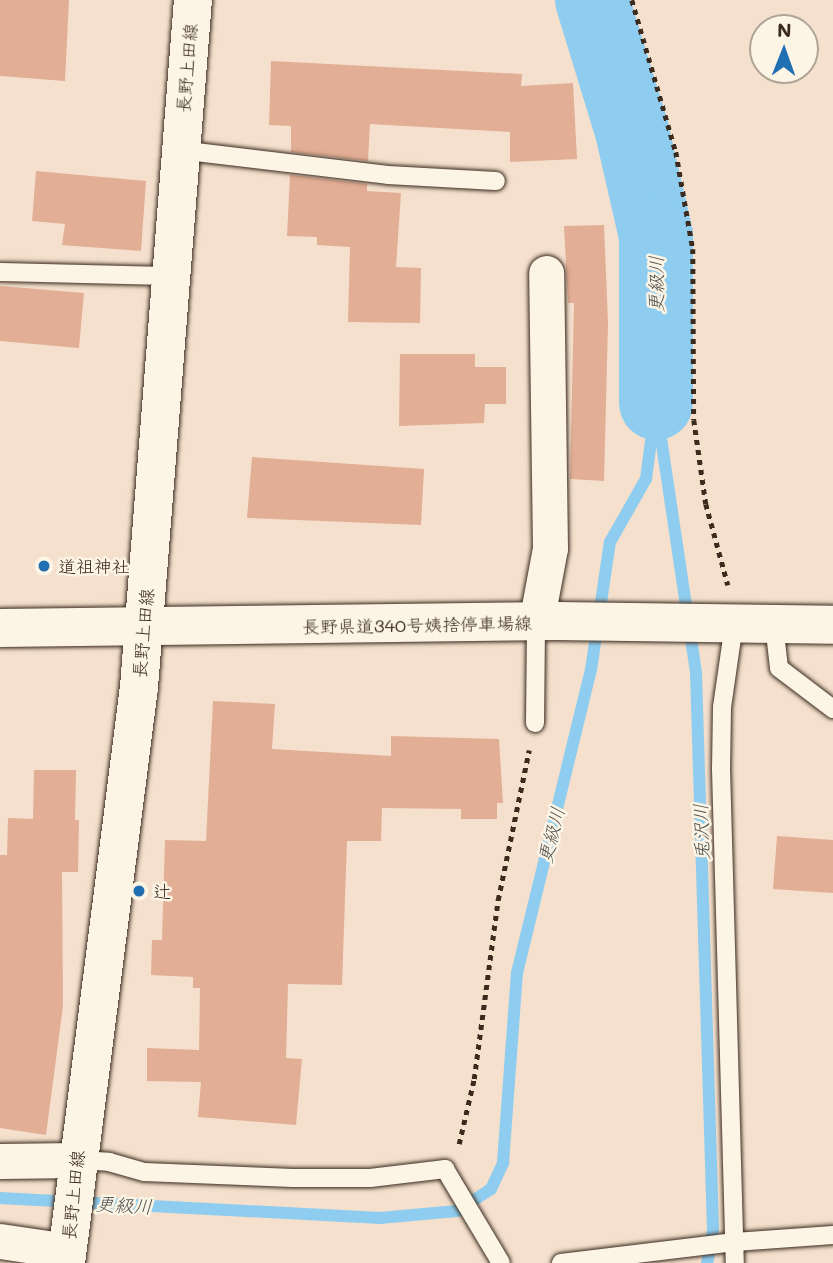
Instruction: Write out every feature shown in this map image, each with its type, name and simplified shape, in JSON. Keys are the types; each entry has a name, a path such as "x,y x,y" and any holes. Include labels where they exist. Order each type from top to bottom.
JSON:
{"main road":[{"name":"長野上田線","path":"68,1247 75,1166 144,628 168,276 193,0"},
{"name":"長野県道340号姨捨停車場線","path":"0,628 546,622 833,625"}],"street":[{"path":"546,273 550,548 546,622"},
{"path":"0,1161 75,1166"},
{"path":"0,1241 68,1247"}],"lane":[{"path":"179,150 388,175 496,181"},
{"path":"0,272 168,276"},
{"path":"535,723 546,622"},
{"path":"727,624 721,769 730,1243 735,1263"},
{"path":"774,624 779,668 833,709"},
{"path":"75,1166 109,1161 144,1172 293,1178 448,1174 501,1263"},
{"path":"561,1263 730,1243 833,1235"}],"path":[{"path":"632,0 676,152 693,249 694,420 727,624"},
{"path":"448,1174 458,1150 474,1079 498,900 535,723"}],"building":[{"path":"0,0 69,0 65,81 0,76"},
{"path":"271,61 522,74 521,86 573,83 577,159 510,162 510,132 370,124 368,161 291,152 291,126 269,125"},
{"path":"36,171 146,181 141,251 62,245 65,224 32,221"},
{"path":"290,175 367,184 367,191 401,193 396,267 421,268 420,323 348,322 350,247 317,245 317,237 287,236"},
{"path":"604,225 608,323 604,481 570,479 574,303 568,303 564,226"},
{"path":"0,286 84,293 79,348 0,341"},
{"path":"400,354 475,354 475,367 506,367 506,404 485,404 484,423 399,426"},
{"path":"252,457 424,469 421,525 247,518"},
{"path":"213,701 275,704 272,749 391,756 391,736 499,739 503,803 497,803 497,819 461,819 461,809 382,808 381,841 347,841 342,985 288,984 286,1058 302,1059 296,1125 198,1117 201,1082 147,1081 147,1048 199,1050 200,988 193,988 193,977 151,975 152,940 162,940 165,840 206,841"},
{"path":"34,770 76,770 75,820 79,820 78,872 62,872 63,1006 46,1135 0,1128 0,855 7,855 8,818 33,819"},
{"path":"777,836 833,840 833,893 773,889"}],"waterway":[{"name":"更級川","path":"592,0 632,131 656,236 656,403"},
{"name":"更級川","path":"0,1198 380,1218 457,1211 491,1189 503,1163 517,973 591,670 610,542 646,479 656,403"},
{"name":"兎沢川","path":"658,418 696,673 713,1230 707,1263"}],"place":[{"name":"道祖神社","path":"44,566"},
{"name":"辻","path":"139,891"}]}
